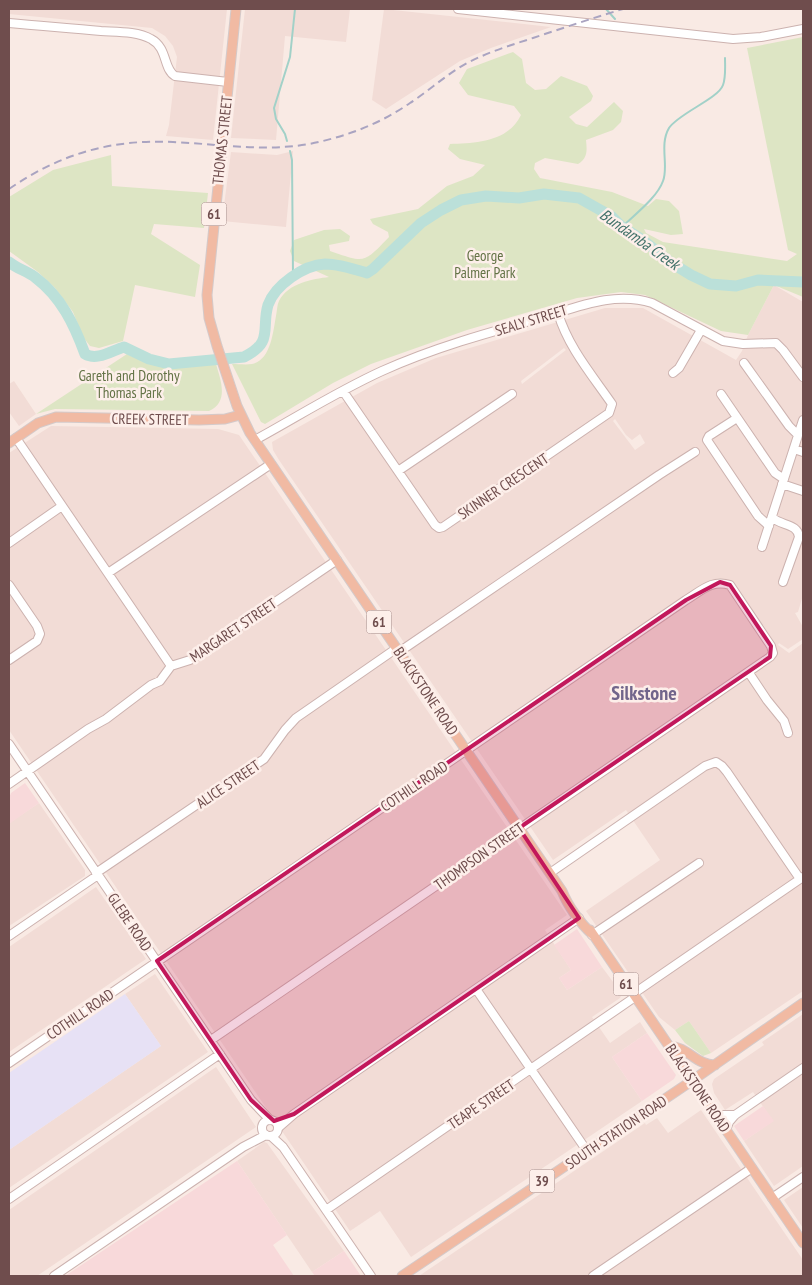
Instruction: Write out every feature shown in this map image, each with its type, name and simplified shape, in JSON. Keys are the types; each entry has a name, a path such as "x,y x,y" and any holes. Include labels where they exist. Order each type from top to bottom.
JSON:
{"main road":[{"name":"THOMAS STREET","path":"236,9 208,274 209,318 240,415"},
{"name":"CREEK STREET","path":"12,441 44,420 59,417 199,420 225,419 240,415"},
{"name":"BLACKSTONE ROAD","path":"240,415 271,464 520,828 579,918 670,1046 803,1243"},
{"name":"BLACKSTONE ROAD","path":"562,891 568,896 589,926 592,934"},
{"name":"SOUTH STATION ROAD","path":"402,1276 693,1080 803,1003"},
{"path":"670,1046 680,1047 703,1063 715,1065"}],"street":[{"path":"458,9 733,39 761,37 803,29"},
{"path":"9,23 117,32 146,37 158,45 165,55 169,72 175,76 228,82"},
{"name":"SEALY STREET","path":"255,440 382,371 449,344 605,300 642,300 652,303 723,341 743,344 776,343 803,377"},
{"name":"SKINNER CRESCENT","path":"343,391 435,525 439,528 609,413 612,404 570,344 558,313"},
{"path":"673,373 679,368 701,330"},
{"path":"744,362 789,426 798,435"},
{"path":"398,471 512,394"},
{"path":"721,394 775,473 783,482 803,491"},
{"path":"737,418 709,436 707,440 758,516 769,526"},
{"path":"762,546 803,420"},
{"path":"12,441 62,506 171,666"},
{"path":"794,449 803,452"},
{"name":"ALICE STREET","path":"9,936 264,759 296,718 695,452"},
{"path":"108,573 271,464"},
{"path":"9,542 62,506"},
{"path":"772,517 778,522 795,528 798,532 797,541 783,582"},
{"name":"MARGARET STREET","path":"9,784 88,729 106,719 150,685 160,681 171,666 190,660 337,560"},
{"name":"COTHILL ROAD","path":"9,1063 707,587 720,582 730,585 773,650 770,658 748,673"},
{"path":"9,585 37,626 40,634 36,641 9,660"},
{"path":"748,673 784,721 788,733"},
{"name":"THOMPSON STREET","path":"211,1040 748,673"},
{"name":"GLEBE ROAD","path":"9,744 371,1276"},
{"path":"550,873 705,766 716,762 727,772 802,878"},
{"path":"592,934 699,863"},
{"name":"TEAPE STREET","path":"326,1210 802,878"},
{"path":"54,1276 579,918"},
{"path":"476,989 586,1151"},
{"path":"9,1199 220,1054"},
{"path":"726,1130 729,1122 735,1115 803,1068"},
{"path":"716,1115 735,1115"},
{"path":"593,1276 752,1168"},
{"path":"772,1198 803,1177"}],"highlighted area":[{"path":"720,582 730,585 771,646 770,657 519,828 579,918 294,1114 274,1121 251,1100 157,961 686,600"}],"shaded area":[{"path":"9,9 227,9 213,140 166,136 177,57 173,46 165,36 152,28 9,14"},
{"path":"245,9 350,9 346,42 285,36 276,140 231,138"},
{"path":"384,9 551,27 460,61 386,109 372,100"},
{"path":"293,151 286,227 222,221 231,152 277,155"},
{"path":"774,285 803,302 803,595 798,612 795,613 803,627 803,639 788,649 779,643 778,645 789,653 803,643 803,991 711,1053 689,1021 675,1030 659,1017 586,911 660,860 626,810 553,860 279,460 273,450 272,442 377,383 436,358 605,308 643,308 736,360 742,351 748,335","holes":["564,348 566,350 522,384 521,381","615,419 626,435 632,440 640,434 645,443 635,450 613,421"]},
{"path":"14,381 36,414 19,426 9,412 9,384"},
{"path":"51,426 218,429 239,435 567,915 545,930 571,970 559,978 567,990 602,967 622,994 620,998 592,1017 610,1043 640,1022 647,1033 612,1057 642,1101 411,1257 380,1211 350,1231 9,730 9,453"},
{"path":"25,783 39,803 9,824 9,798 11,793"},
{"path":"39,803 85,870 85,876 9,926 9,823"},
{"path":"96,887 146,959 9,1052 9,947"},
{"path":"577,929 602,967 567,990 559,978 571,970 554,945"},
{"path":"155,974 208,1052 9,1188 9,1150 161,1046 125,994"},
{"path":"125,994 161,1046 9,1150 9,1073"},
{"path":"803,1014 803,1166 774,1186 744,1141 773,1121 753,1092 725,1110 714,1093 712,1084 714,1079 764,1045 762,1042"},
{"path":"647,1033 676,1075 674,1079 642,1101 612,1057"},
{"path":"216,1067 256,1127 37,1276 9,1276 9,1210"},
{"path":"763,1106 774,1121 744,1141 734,1126"},
{"path":"701,1110 803,1260 803,1276 419,1276 645,1123 646,1125 657,1118 668,1133"},
{"path":"264,1142 267,1143 344,1251 312,1272 237,1161"},
{"path":"237,1161 287,1235 273,1245 294,1276 65,1276"},
{"path":"803,1187 803,1228 784,1200"},
{"path":"344,1251 361,1276 315,1276 312,1272"}],"green space":[{"name":"George Palmer Park","path":"803,37 803,297 774,285 748,335 721,331 645,295 621,292 577,298 467,330 371,364 333,383 265,424 261,422 232,364 252,364 263,357 272,337 278,303 288,290 301,283 329,277 294,261 290,251 294,240 324,230 340,229 350,236 349,241 329,245 330,251 350,258 363,259 374,252 389,237 388,232 373,224 370,219 418,209 447,186 473,176 485,165 460,159 448,149 450,144 480,142 500,136 515,124 521,115 514,106 468,95 459,83 467,69 513,52 522,59 526,83 535,90 546,89 561,76 587,86 593,96 591,101 569,117 576,124 587,127 614,102 623,111 621,122 613,130 586,140 587,150 585,156 578,164 545,158 535,163 534,169 540,178 612,192 648,206 656,199 669,201 679,211 683,234 671,235 644,229 646,233 663,242 787,261 797,254 788,250 747,48"},
{"path":"111,155 112,186 208,193 204,228 154,224 151,234 200,265 195,297 135,285 123,341 99,348 90,346 83,337 73,312 55,288 38,272 9,251 9,197 53,170"},
{"name":"Gareth and Dorothy Thomas Park","path":"127,354 147,363 170,368 216,364 222,391 219,402 209,411 55,409 36,414"},
{"path":"689,1021 711,1053 703,1056 685,1043 675,1030"}],"waterway":[{"path":"287,141 276,119 274,108 290,57 295,9"},
{"path":"606,9 615,19"},
{"path":"622,227 651,200 663,181 665,175 664,148 669,128 674,122 720,90 725,75 725,58"},
{"path":"290,151 292,160 293,275"},
{"name":"Bundamba Creek","path":"9,262 45,285 60,302 85,354 99,356 124,347 149,359 169,364 244,357 259,346 263,340 268,305 277,290 291,277 308,268 325,264 367,273 421,223 441,210 461,200 486,196 519,198 544,194 579,198 611,216 622,227 644,241 670,262 710,284 736,286 758,280 803,282"}],"railway":[{"path":"9,189 47,166 87,151 107,146 128,143 173,142 241,147 275,147 309,144 336,138 362,129 399,111 454,71 477,58 508,46 623,9"}],"district":[{"name":"Silkstone","path":"644,693"}]}
